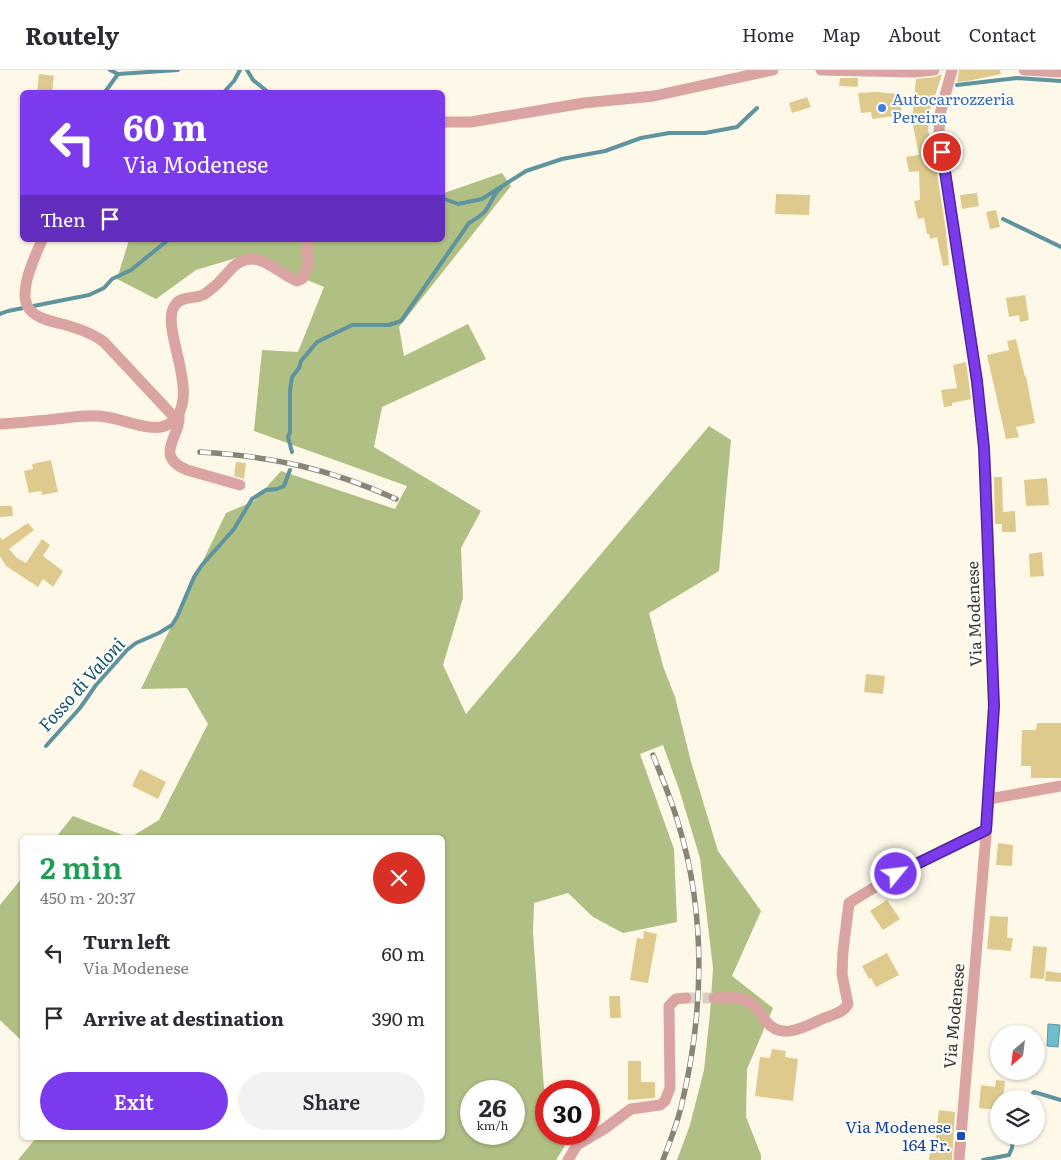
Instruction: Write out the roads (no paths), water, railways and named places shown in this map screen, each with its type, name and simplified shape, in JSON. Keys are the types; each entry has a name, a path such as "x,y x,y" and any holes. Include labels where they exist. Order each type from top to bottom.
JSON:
{"street":[{"path":"445,122 471,122 584,103 654,96 773,70"},
{"path":"821,70 914,72 934,70"},
{"name":"Via Modenese","path":"952,70 940,114 939,132 977,381 984,448 994,706 989,799 959,1160"},
{"path":"1024,70 1061,72"},
{"path":"41,242 27,282 24,298 29,308 44,318 87,331 96,336 177,416"},
{"path":"240,485 181,468 169,454 177,430 177,416 183,399 181,375 171,322 172,309 176,303 183,299 202,295 217,284 235,266 250,258 264,260 285,276 297,281 303,278 308,264 307,242"},
{"path":"0,424 89,416 106,417 161,428 170,424 177,416"},
{"path":"989,799 1061,786"},
{"path":"714,998 739,998 746,1000 756,1007 768,1024 789,1032 843,1010 848,1004 842,974 849,903 919,861 986,830"},
{"path":"568,1160 577,1145 632,1109 660,1105 665,1101 670,1088 669,1006 676,999 686,998"}],"water":[{"path":"1048,1024 1060,1025 1058,1047 1047,1046"}],"waterway":[{"path":"110,70 118,74 178,70"},
{"path":"226,90 240,70"},
{"path":"247,70 253,80 266,90"},
{"path":"106,90 118,74"},
{"path":"957,85 1017,78 1061,81"},
{"path":"445,199 458,204 482,199 526,171 562,159 605,151 641,138 669,133 705,133 737,127 757,108"},
{"name":"Fosso di Valoni","path":"292,452 288,437 290,432 290,390 292,377 299,368 301,361 317,342 352,325 389,325 401,321 469,223 484,212 501,188"},
{"path":"1003,219 1061,247"},
{"path":"0,314 89,295 104,288 112,279 131,270 166,242"},
{"name":"Fosso di Valoni","path":"46,746 127,650 136,643 172,625 194,577 202,565 234,529 252,499 266,490 284,486 290,470"},
{"path":"1045,1095 1061,1100"},
{"path":"983,1160 1009,1155 1012,1145"}],"tunnel":[{"path":"686,998 714,998"}],"railway":[{"path":"200,452 252,457 300,466 348,480 396,499"},
{"path":"653,755 673,808 688,860 698,929 699,964 695,1034 689,1069 674,1132 663,1160"}],"place":[{"name":"Autocarrozzeria Pereira","path":"882,108"},
{"name":"Via Modenese 164 Fr.","path":"961,1136"}]}
